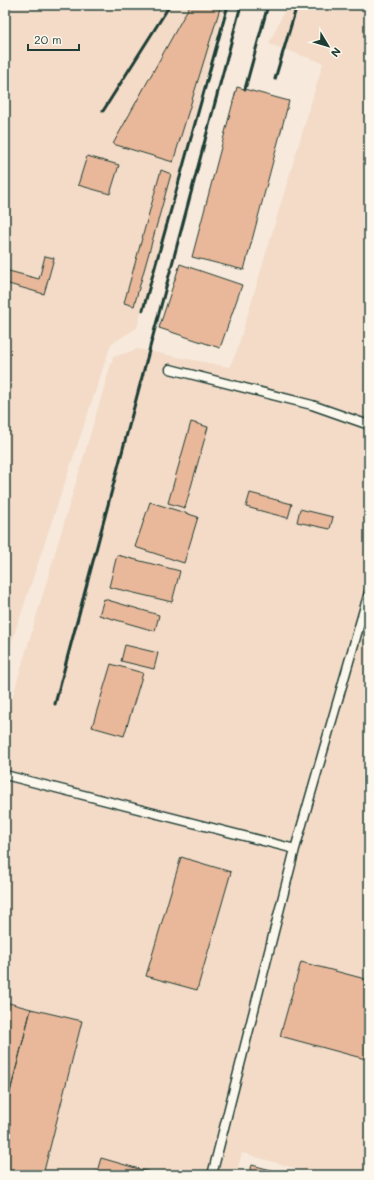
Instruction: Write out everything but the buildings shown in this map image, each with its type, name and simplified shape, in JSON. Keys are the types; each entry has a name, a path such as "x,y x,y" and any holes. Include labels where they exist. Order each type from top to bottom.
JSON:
{"lane":[{"path":"170,370 312,405 369,424"},
{"path":"212,1175 295,849 369,592"},
{"path":"5,775 295,849"}],"shaded area":[{"path":"5,5 225,5 137,328 111,344 5,662"},
{"path":"287,5 369,5 369,1175 318,1175 242,1153 236,1175 5,1175 5,722 113,357 138,349 229,367 236,353 323,63 269,44"}],"railway":[{"path":"103,111 170,5"},
{"path":"143,310 228,5"},
{"path":"55,704 241,5"},
{"path":"245,89 268,5"},
{"path":"275,79 297,5"}]}
